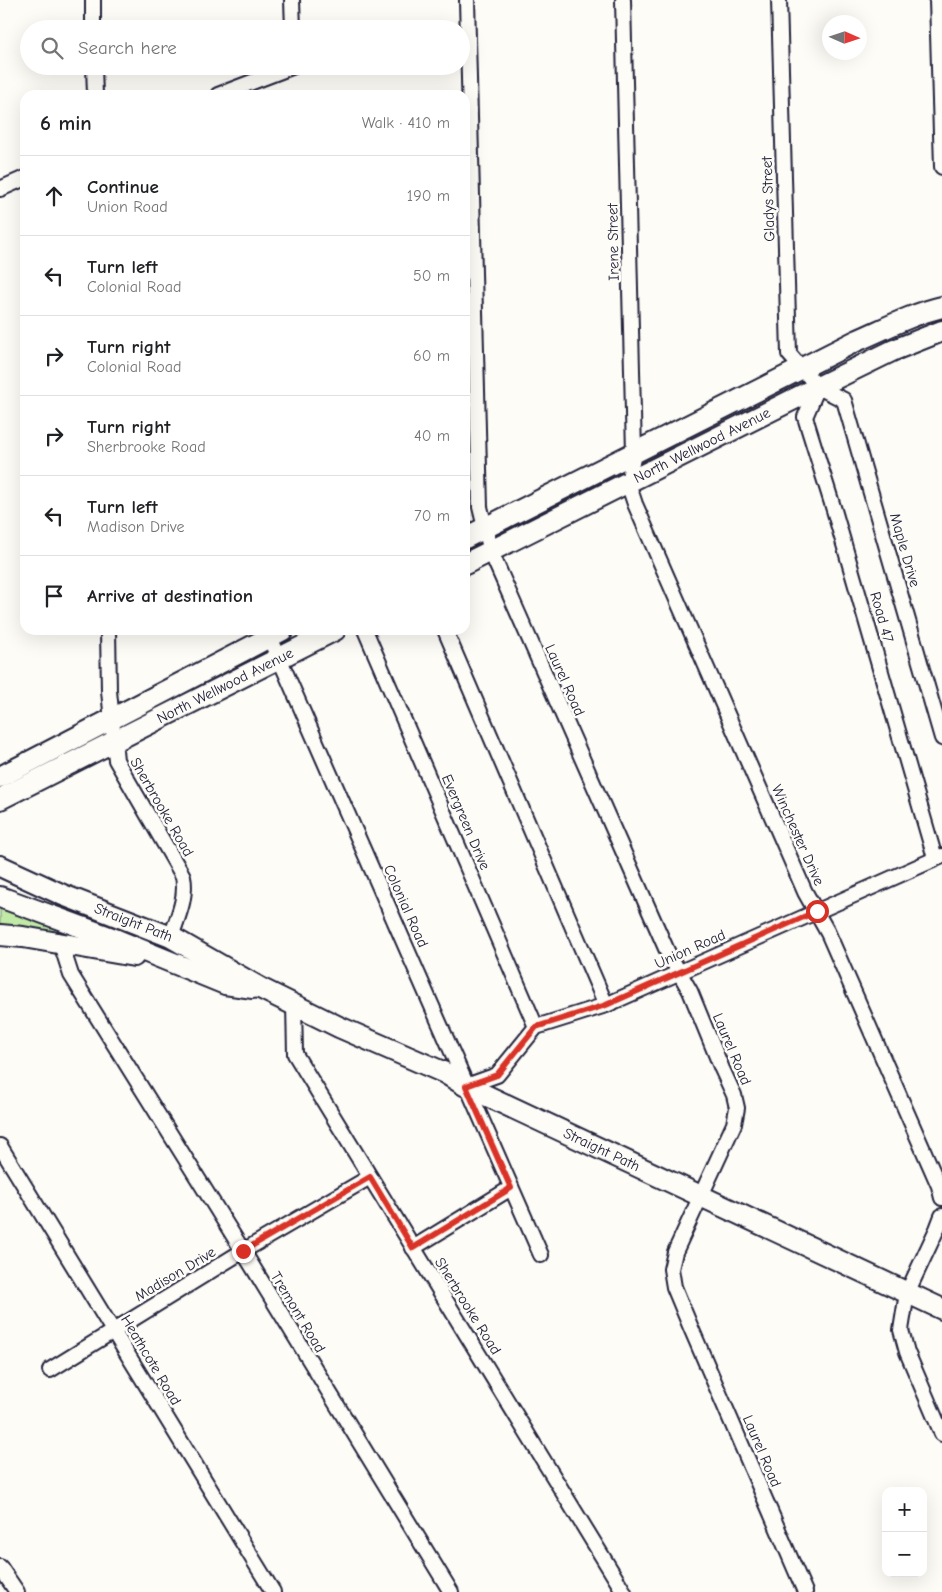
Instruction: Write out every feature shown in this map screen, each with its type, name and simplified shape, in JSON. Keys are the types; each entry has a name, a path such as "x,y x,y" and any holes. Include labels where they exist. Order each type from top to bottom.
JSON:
{"main road":[{"path":"470,536 801,368 900,322 929,310 942,307"},
{"name":"North Wellwood Avenue","path":"470,562 818,386 894,350 942,331"},
{"path":"0,777 273,635"},
{"name":"North Wellwood Avenue","path":"0,800 325,635"},
{"path":"0,851 7,869"},
{"name":"Straight Path","path":"7,869 63,895 171,937 262,990 339,1027 445,1073 466,1086 942,1309"},
{"name":"Straight Path","path":"0,897 225,984 262,990"},
{"path":"0,935 169,961"}],"street":[{"path":"93,0 93,20"},
{"path":"292,0 293,20"},
{"name":"Laurel Road","path":"467,0 468,20"},
{"name":"Irene Street","path":"623,0 634,453 628,483"},
{"name":"Gladys Street","path":"779,0 788,354 818,386"},
{"path":"937,0 942,167"},
{"path":"94,75 95,90"},
{"path":"231,90 270,75"},
{"name":"Laurel Road","path":"469,75 469,90"},
{"name":"Laurel Road","path":"470,117 480,507 491,552 678,972 690,991 734,1095 737,1108 734,1124 675,1252 671,1268 674,1287 805,1592"},
{"path":"0,188 20,180"},
{"name":"Maple Drive","path":"818,386 844,400 942,738"},
{"name":"Road 47","path":"818,386 805,417 938,857"},
{"name":"Winchester Drive","path":"628,483 635,504 805,892 817,911 939,1186 942,1198"},
{"name":"Sherbrooke Road","path":"108,635 109,691 116,760 183,876 184,897 171,937"},
{"name":"Colonial Road","path":"277,635 280,658 541,1255"},
{"name":"Evergreen Drive","path":"367,635 536,1027"},
{"path":"446,635 606,1005"},
{"name":"Union Road","path":"536,1027 606,1005 938,857"},
{"name":"Tremont Road","path":"61,944 71,975 243,1251 450,1592"},
{"name":"Sherbrooke Road","path":"294,1004 295,1054 624,1592"},
{"path":"466,1086 497,1075 536,1027"},
{"name":"Heathcote Road","path":"0,1146 273,1592"},
{"name":"Madison Drive","path":"50,1370 243,1251 370,1177"},
{"path":"413,1248 511,1188"},
{"path":"942,1216 907,1293 901,1330 907,1352 942,1434"},
{"path":"0,1567 17,1592"}],"green space":[{"path":"0,904 119,948 0,930"}],"route":[{"path":"243,1251 370,1177 413,1248 511,1188 466,1086 497,1075 536,1027 606,1005 817,911"}]}
